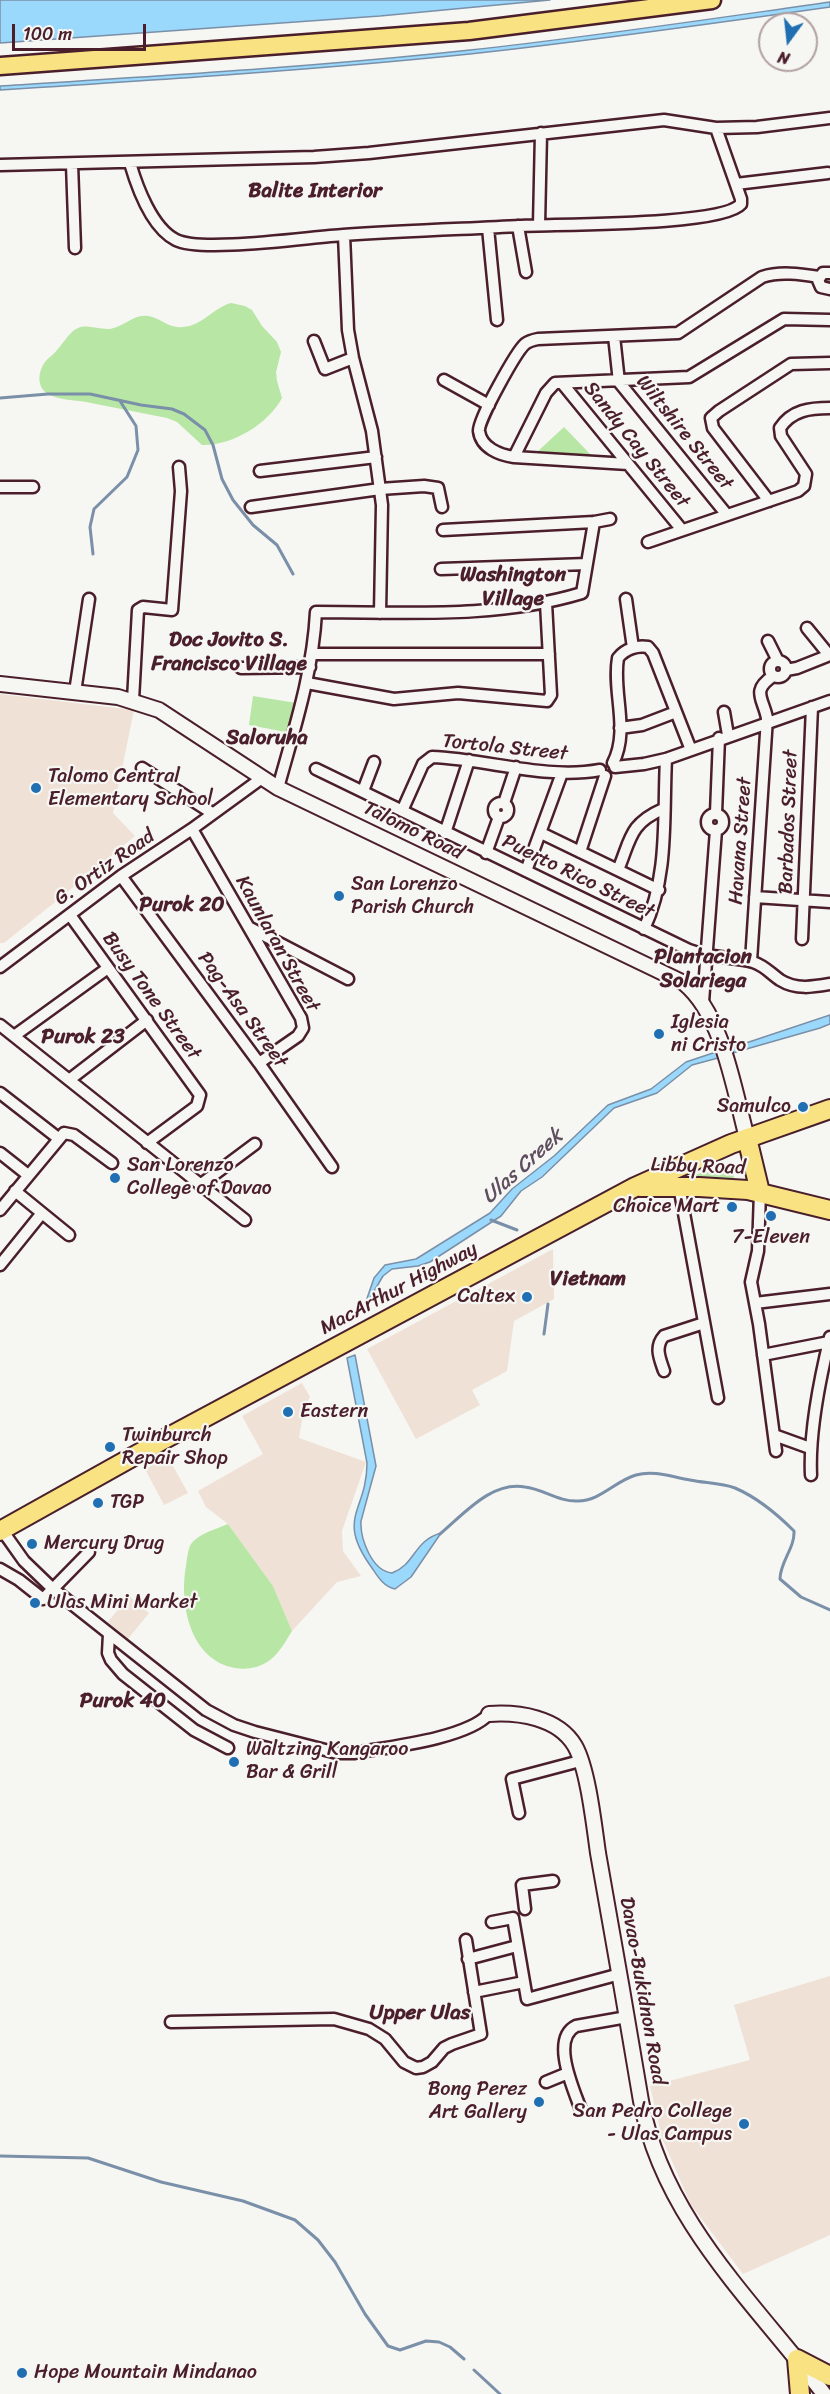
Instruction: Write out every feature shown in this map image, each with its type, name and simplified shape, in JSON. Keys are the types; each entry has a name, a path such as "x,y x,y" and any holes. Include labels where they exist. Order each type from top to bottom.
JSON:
{"highway":[{"name":"MacArthur Highway","path":"1,1530 635,1187 747,1138 830,1109"},
{"name":"Libby Road","path":"747,1138 760,1192"},
{"name":"Libby Road","path":"635,1187 715,1187 760,1192 830,1210"},
{"path":"798,2359 830,2376"},
{"path":"798,2359 800,2394"}],"main road":[{"path":"0,66 469,31 712,0"}],"street":[{"path":"0,165 130,163 341,155 664,120 716,129 757,127 830,118"},
{"path":"130,163 141,196 155,219 177,240 201,244 234,244 344,235 518,226 662,222 729,211 741,204 716,129"},
{"path":"539,225 541,134"},
{"path":"72,164 75,248"},
{"path":"736,184 828,173"},
{"path":"518,226 526,272"},
{"path":"488,228 497,321"},
{"path":"344,235 348,330 372,431 382,505 380,613"},
{"path":"628,464 514,458 502,456 492,450 480,435 481,422 514,359 525,344 538,339 678,333 754,282 771,274 819,277 823,273 830,273"},
{"path":"819,277 821,287 829,290"},
{"path":"514,458 550,386 555,383 619,382 688,377 784,320 830,320"},
{"name":"Wiltshire Street","path":"614,336 619,382 727,515"},
{"path":"314,341 325,369 353,358"},
{"path":"769,501 713,428 711,418 791,364 830,363"},
{"path":"444,380 489,405"},
{"name":"Sandy Cay Street","path":"562,383 682,530"},
{"path":"648,542 798,491 804,486 806,480 803,467 781,436 781,425 798,412 810,408 830,408"},
{"path":"260,471 376,457"},
{"path":"133,700 138,610 143,607 172,610 181,491 179,467"},
{"path":"0,487 33,487"},
{"path":"251,507 380,489 435,487 440,493 442,507"},
{"path":"443,530 594,522 610,519"},
{"path":"278,788 307,683 316,612 502,610 546,603 582,593 594,522"},
{"path":"441,569 587,564"},
{"path":"75,692 88,599"},
{"path":"626,599 633,648"},
{"path":"307,683 394,699 458,693 544,702 549,700 551,695 546,603"},
{"path":"778,661 770,667 773,676 781,677 786,670 798,668 829,655 807,628"},
{"path":"768,641 778,661 785,665 786,670"},
{"path":"580,852 603,773 613,774 620,728 618,658 622,652 633,648 648,647 653,653 691,750"},
{"path":"312,654 549,654"},
{"path":"241,668 310,667"},
{"name":"Havana Street","path":"751,962 767,722 767,715 759,696 762,686 773,676"},
{"name":"Talomo Road","path":"0,684 133,700 171,716 278,788 670,975 691,989 710,1014 720,1041 747,1138"},
{"path":"614,765 644,764 666,759 830,700"},
{"name":"Barbados Street","path":"802,939 812,707"},
{"path":"620,728 642,725 676,712"},
{"path":"703,1002 716,830 722,826 724,821 716,813 724,712"},
{"name":"Tortola Street","path":"402,811 427,760 432,758 469,760 562,773 603,773"},
{"path":"645,929 659,890 666,759"},
{"path":"445,832 469,760"},
{"path":"363,791 374,762"},
{"path":"486,853 499,817 506,816 508,812 504,803 516,767"},
{"path":"142,768 212,813"},
{"name":"Puerto Rico Street","path":"316,769 486,853 707,957 763,965 781,981 794,986 806,988 830,984"},
{"path":"526,871 562,773"},
{"name":"G. Ortiz Road","path":"0,967 121,876 192,830 262,778"},
{"path":"618,870 639,822 663,809"},
{"name":"Kaunlaran Street","path":"192,830 302,1023 298,1036 259,1062"},
{"path":"541,833 659,890"},
{"name":"Pag-Asa Street","path":"121,876 259,1062 332,1167"},
{"path":"755,897 830,902"},
{"name":"Busy Tone Street","path":"70,915 198,1092 200,1100 197,1106 147,1143"},
{"path":"249,928 348,979"},
{"path":"14,1035 108,968"},
{"path":"69,1080 147,1020"},
{"path":"0,1025 245,1220"},
{"path":"0,1093 58,1138"},
{"path":"0,1210 64,1132 71,1133 112,1163"},
{"path":"200,1185 255,1144"},
{"path":"0,1154 28,1175"},
{"path":"678,1186 718,1398"},
{"path":"15,1191 69,1235"},
{"path":"760,1192 758,1251 751,1282 776,1451"},
{"path":"0,1265 42,1213"},
{"path":"755,1303 830,1294"},
{"path":"664,1371 658,1354 660,1341 664,1336 704,1323"},
{"path":"763,1355 829,1339 810,1448 811,1475"},
{"path":"774,1435 810,1448"},
{"path":"1,1530 24,1561 53,1589 206,1710 234,1725 337,1753 354,1754 454,1733 478,1724 489,1714"},
{"path":"1,1570 19,1580 43,1599 89,1552"},
{"path":"110,1634 108,1653 123,1674 194,1730 228,1748"},
{"name":"Davao-Bukidnon Road","path":"489,1714 519,1714 549,1723 564,1732 574,1745 580,1761 644,2115 653,2149 667,2181 706,2246 824,2394"},
{"path":"519,1813 512,1779 580,1761"},
{"path":"525,1909 522,1885 553,1881"},
{"path":"492,1922 513,1918 527,1999 620,1974"},
{"path":"171,2022 334,2019 369,2029 385,2039 404,2062 416,2068 423,2067 452,2044 481,2034 466,1940"},
{"path":"468,1959 518,1946"},
{"path":"474,1992 524,1982"},
{"path":"581,2110 568,2073 565,2036 569,2030 586,2024 627,2017"},
{"path":"546,2082 568,2073"}],"shaded area":[{"path":"0,694 134,710 113,813 135,836 4,943 0,943"},
{"path":"553,1249 554,1299 514,1321 507,1371 472,1390 480,1405 416,1439 367,1349"},
{"path":"302,1383 310,1397 304,1407 299,1438 366,1462 342,1531 343,1551 361,1576 337,1582 292,1631 273,1586 228,1524 206,1507 198,1491 263,1454 242,1416"},
{"path":"168,1457 188,1493 164,1505 145,1469"},
{"path":"129,1596 149,1613 128,1639 108,1622"},
{"name":"San Pedro College - Ulas Campus","path":"830,1976 830,2235 743,2274 691,2205 662,2138 650,2086 750,2060 734,2005"}],"green space":[{"path":"231,303 252,310 262,326 277,342 281,352 276,372 282,398 276,408 258,425 237,437 225,442 202,445 177,422 167,418 59,398 45,392 42,387 40,377 46,361 78,328 110,329 143,316 153,317 173,326 190,326"},
{"path":"564,427 592,456 536,453"},
{"path":"253,696 296,703 291,733 249,725"},
{"path":"730,1162 735,1181 687,1178"},
{"path":"228,1524 273,1586 292,1631 270,1660 257,1667 235,1668 220,1663 207,1654 191,1628 187,1613 184,1581 190,1546 203,1534"}],"water":[{"path":"0,0 550,0 380,16 0,43"},
{"path":"830,2 830,7 794,12 760,12"},
{"path":"758,12 758,17 470,54 294,70 0,90 0,86 177,75 411,56 605,34"},
{"path":"830,1015 830,1024 820,1028 729,1054 728,1049"},
{"path":"716,1052 718,1058 692,1065 657,1093 614,1108 542,1177 521,1191 501,1216 430,1262 392,1269 383,1276 363,1310 374,1278 385,1265 416,1259 490,1213 512,1189 554,1156 608,1105 651,1089 686,1062"},
{"path":"355,1355 376,1466 361,1521 365,1545 379,1567 392,1573 406,1564 425,1541 441,1533 411,1577 395,1589 384,1584 379,1578 361,1551 356,1537 354,1525 366,1479 367,1463 347,1358"}],"waterway":[{"path":"0,398 48,394 90,394 172,409 184,414 205,430 213,445 222,479 233,500 253,525 277,545 293,574"},
{"path":"93,554 90,527 94,509 127,477 138,450 136,426 120,401"},
{"path":"491,1220 517,1230"},
{"path":"544,1334 548,1304"},
{"name":"Ulas Creek","path":"335,1329 336,1323 344,1319"},
{"name":"Ulas Creek","path":"440,1534 489,1494 513,1486 532,1488 564,1500 578,1501 593,1498 628,1478 650,1473 724,1485 735,1488 759,1501 794,1531 780,1579 801,1597 830,1610"},
{"path":"0,2156 88,2158 161,2182 243,2201 295,2220 318,2240 335,2262 365,2314 388,2346 400,2350 426,2341 439,2342 450,2347 464,2359"},
{"path":"474,2370 500,2394"}],"place":[{"name":"Talomo Central Elementary School","path":"36,788"},
{"name":"San Lorenzo Parish Church","path":"339,896"},
{"name":"Iglesia ni Cristo","path":"659,1034"},
{"name":"Samulco","path":"803,1107"},
{"name":"San Lorenzo College of Davao","path":"115,1178"},
{"name":"Choice Mart","path":"732,1207"},
{"name":"7-Eleven","path":"771,1216"},
{"name":"Caltex","path":"527,1297"},
{"name":"Eastern","path":"288,1412"},
{"name":"Twinburch Repair Shop","path":"110,1447"},
{"name":"TGP","path":"98,1503"},
{"name":"Mercury Drug","path":"32,1544"},
{"name":"Ulas Mini Market","path":"35,1603"},
{"name":"Waltzing Kangaroo Bar & Grill","path":"234,1762"},
{"name":"Bong Perez Art Gallery","path":"539,2102"},
{"name":"San Pedro College - Ulas Campus","path":"744,2124"},
{"name":"Hope Mountain Mindanao","path":"22,2373"}],"district":[{"name":"Balite Interior","path":"315,192"},
{"name":"Washington Village","path":"513,588"},
{"name":"Doc Jovito S. Francisco Village","path":"229,653"},
{"name":"Saloruha","path":"267,739"},
{"name":"Purok 20","path":"182,906"},
{"name":"Plantacion Solariega","path":"703,970"},
{"name":"Purok 23","path":"83,1038"},
{"name":"Vietnam","path":"588,1280"},
{"name":"Purok 40","path":"123,1702"},
{"name":"Upper Ulas","path":"420,2014"}]}
